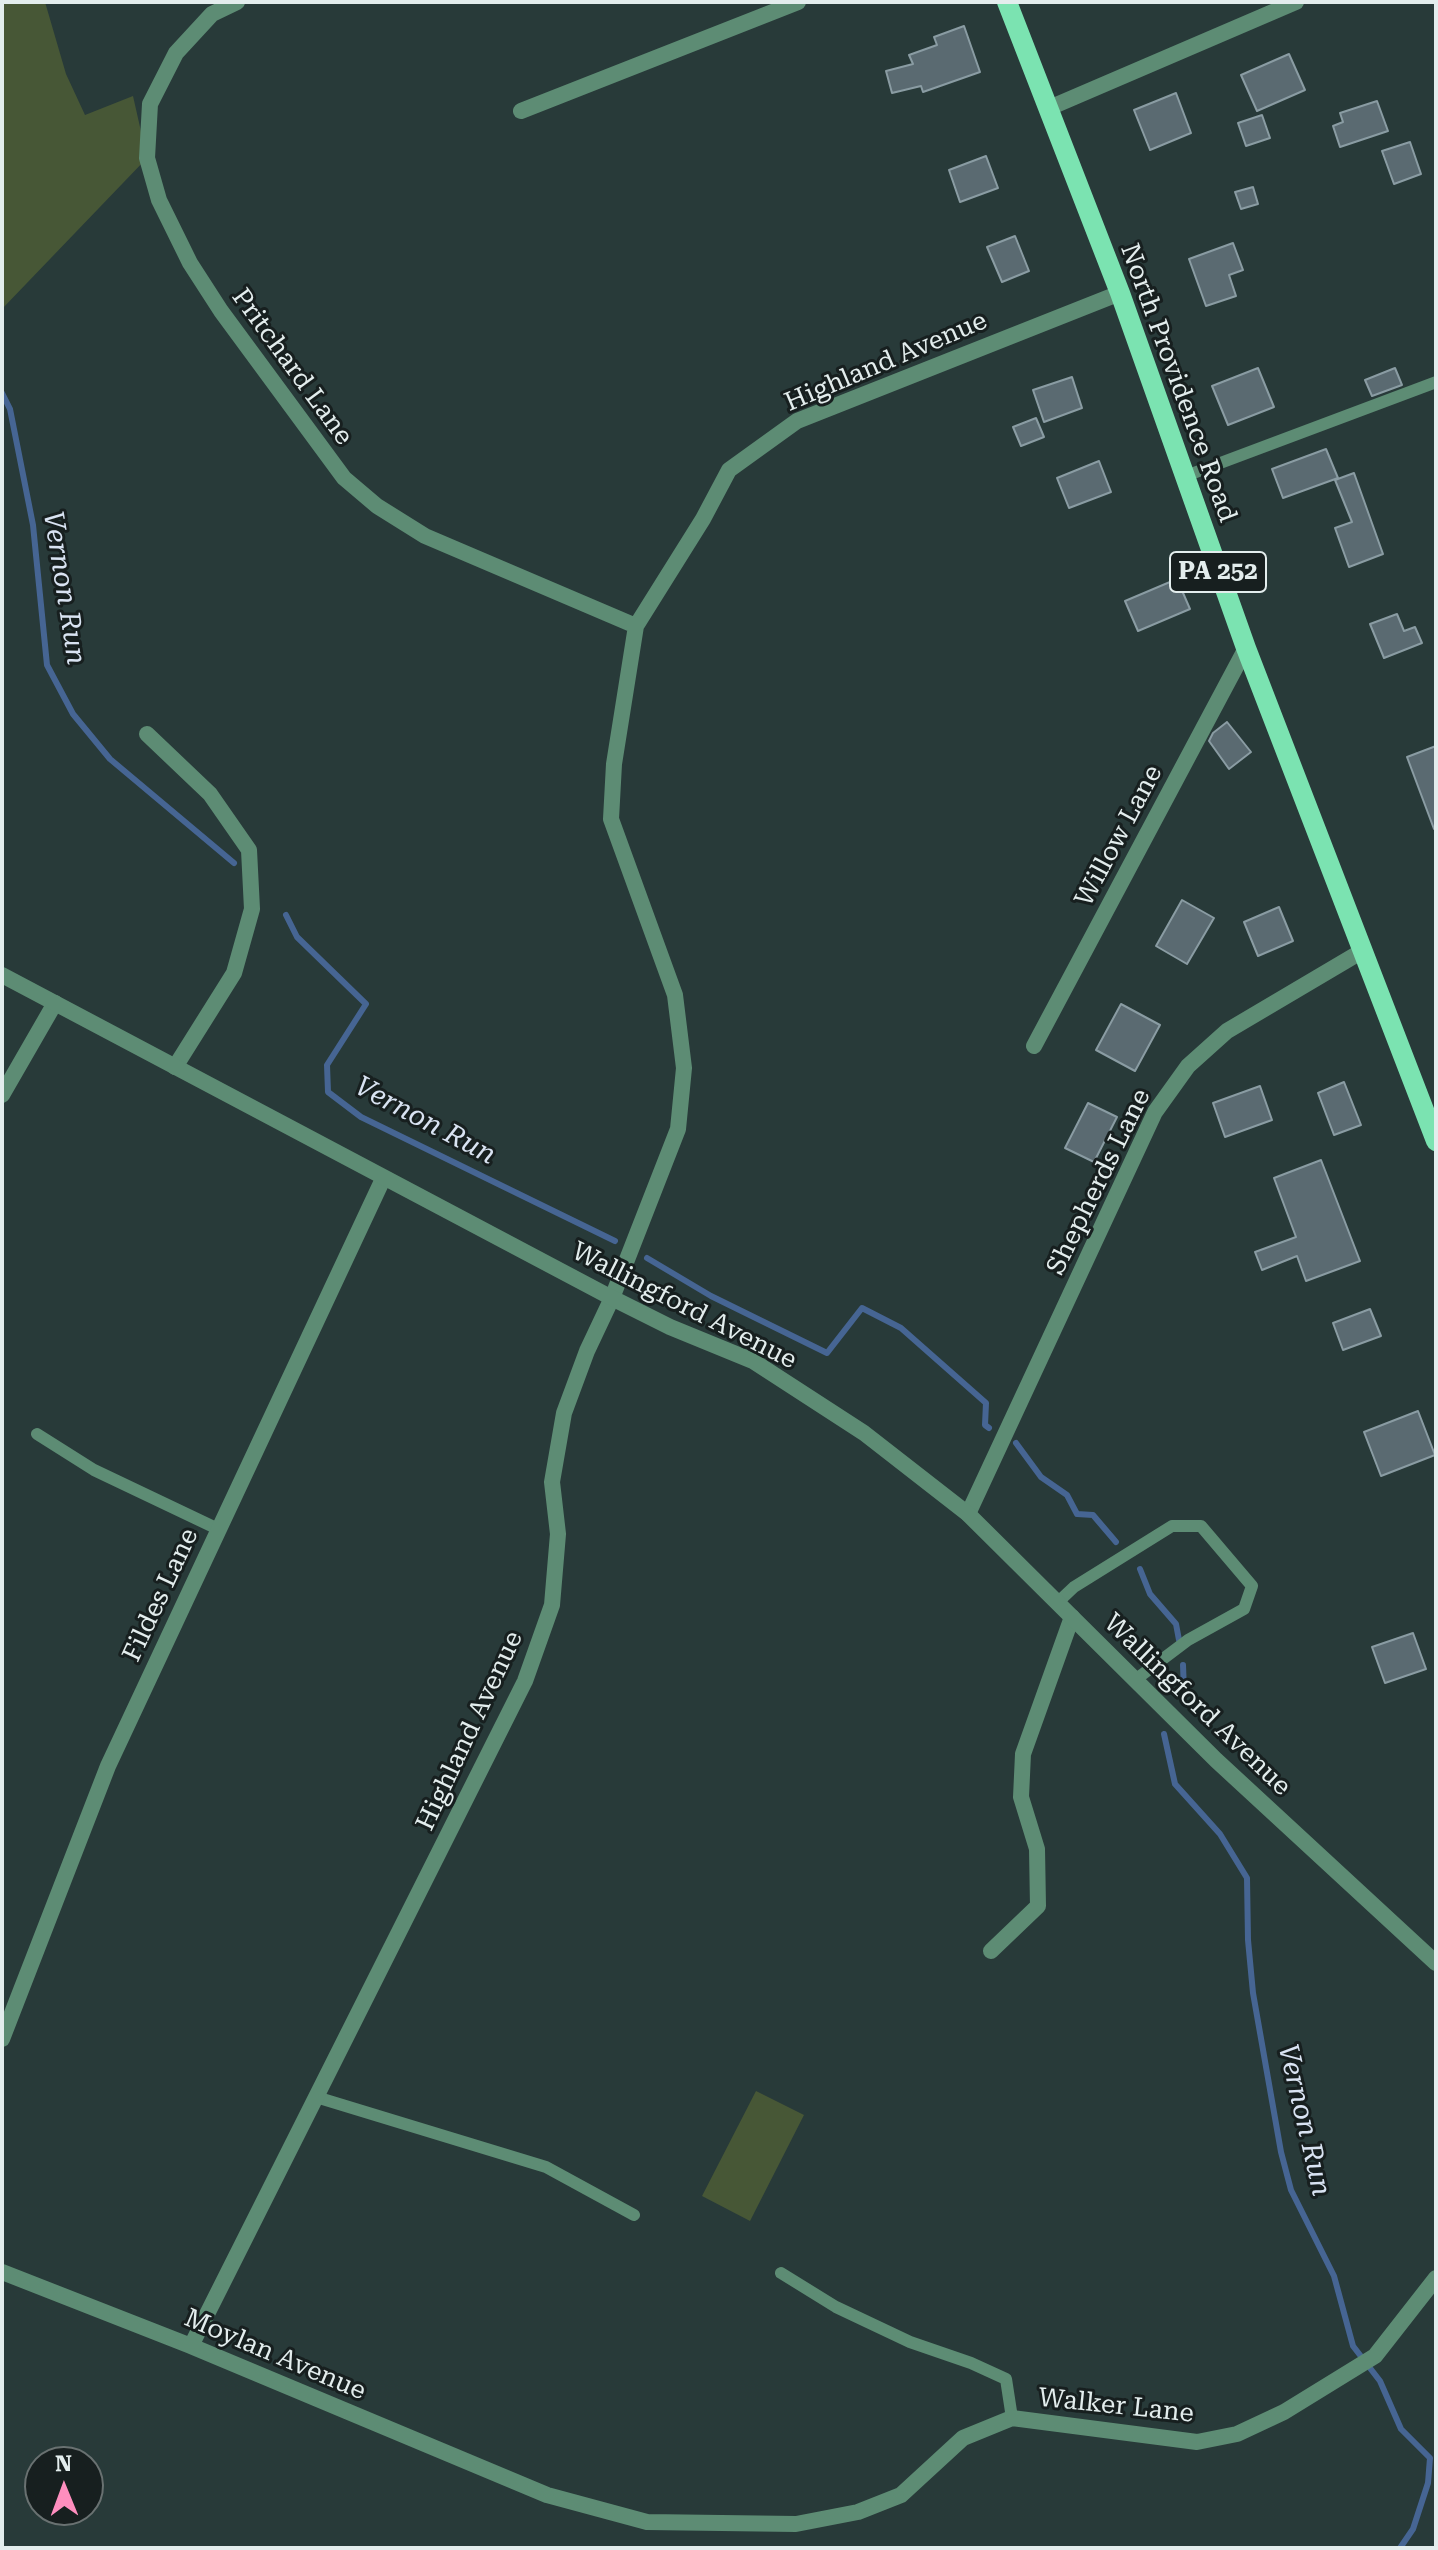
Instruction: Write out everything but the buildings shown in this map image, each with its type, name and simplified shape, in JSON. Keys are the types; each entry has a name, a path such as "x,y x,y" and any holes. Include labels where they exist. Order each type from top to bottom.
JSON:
{"main road":[{"name":"North Providence Road","path":"1007,2 1120,293 1246,648 1436,1141"}],"street":[{"name":"Pritchard Lane","path":"237,2 212,14 176,53 150,104 147,158 159,200 190,263 213,299 344,478 377,506 425,536 636,626"},
{"path":"521,111 798,2"},
{"path":"1049,108 1296,2"},
{"name":"Highland Avenue","path":"191,2346 525,1681 552,1605 558,1534 552,1482 564,1413 678,1129 684,1068 675,995 611,819 614,764 636,626 703,519 729,470 797,421 1120,293"},
{"name":"Willow Lane","path":"1034,1046 1246,648"},
{"path":"147,734 210,794 249,850 252,909 234,973 175,1067"},
{"name":"Shepherds Lane","path":"968,1514 1155,1112 1188,1066 1227,1031 1364,950"},
{"name":"Wallingford Avenue","path":"2,975 612,1298 670,1327 753,1361 864,1433 968,1514 1216,1760 1436,1963"},
{"path":"2,1095 55,1003"},
{"name":"Fildes Lane","path":"2,2039 108,1766 383,1179"},
{"path":"991,1951 1038,1906 1037,1849 1021,1797 1023,1754 1072,1617"},
{"name":"Moylan Avenue","path":"2,2272 191,2346 527,2487"},
{"name":"Walker Lane","path":"527,2487 647,2522 796,2524 858,2512 901,2495 963,2438 1012,2418 1197,2442 1237,2434 1284,2412 1375,2356 1436,2278"}],"lane":[{"path":"1183,477 1436,382"},
{"path":"37,1434 94,1470 218,1529"},
{"path":"1057,1603 1074,1587 1172,1526 1201,1526 1252,1586 1244,1609 1188,1640 1135,1680"},
{"path":"316,2097 546,2167 634,2215"},
{"path":"781,2273 836,2307 910,2342 1006,2379 1012,2418"}],"green space":[{"path":"2,2 45,2 66,74 85,115 133,96 147,158 2,309"},
{"path":"756,2091 804,2115 750,2221 702,2196"}],"waterway":[{"name":"Vernon Run","path":"2,393 10,409 33,525 47,665 73,714 110,759 234,863"},
{"name":"Vernon Run","path":"286,915 297,937 366,1004 327,1065 328,1092 361,1117 615,1241"},
{"name":"Vernon Run","path":"647,1258 711,1296 827,1353 862,1308 901,1328 986,1403 985,1425 989,1428"},
{"name":"Vernon Run","path":"1016,1443 1041,1477 1067,1495 1077,1514 1093,1515 1116,1542"},
{"name":"Vernon Run","path":"1140,1569 1150,1594 1176,1624 1179,1640"},
{"name":"Vernon Run","path":"1183,1665 1184,1691"},
{"name":"Vernon Run","path":"1164,1734 1175,1784 1220,1834 1247,1878 1253,1993 1281,2152 1291,2190 1334,2276 1353,2346 1380,2381 1401,2429 1430,2458 1428,2483 1413,2529 1400,2548"}]}
